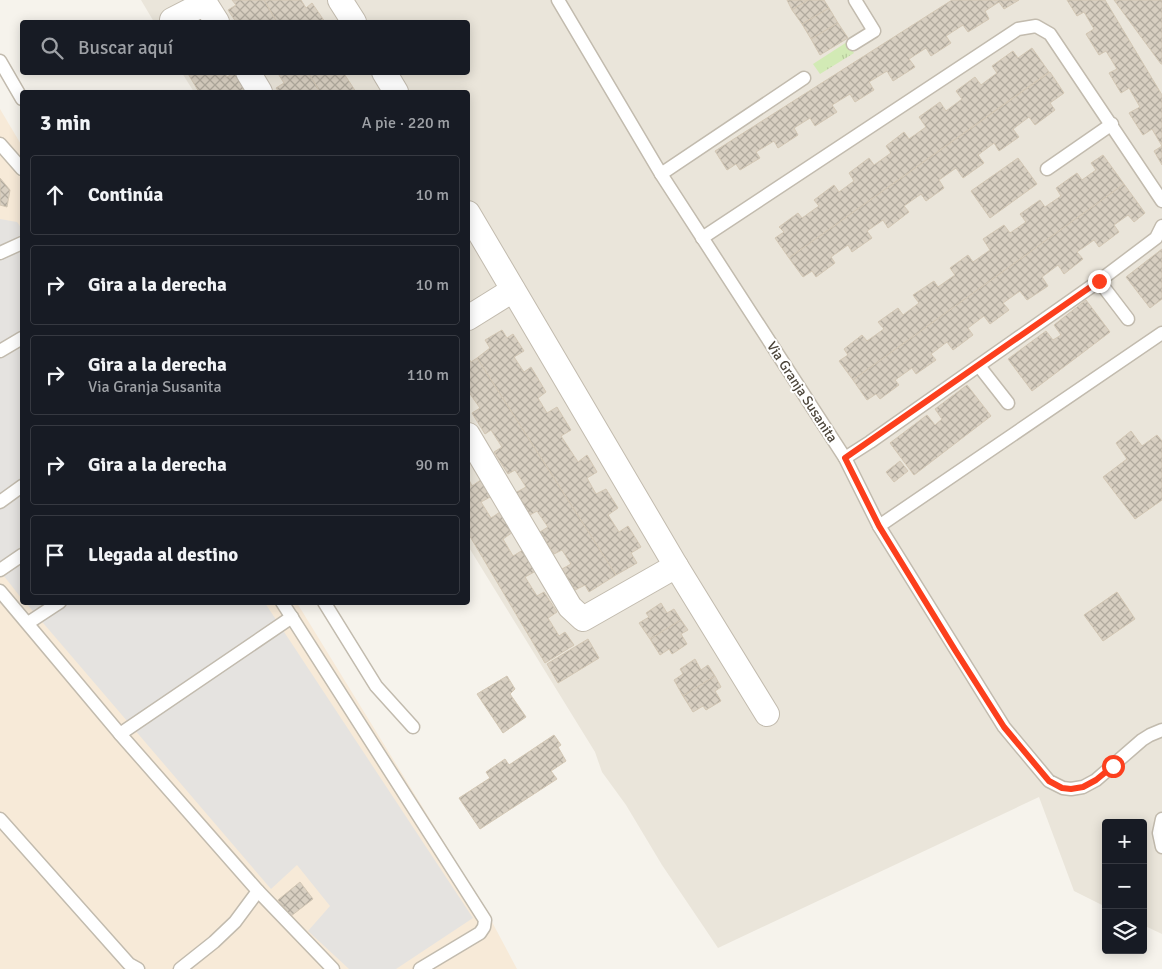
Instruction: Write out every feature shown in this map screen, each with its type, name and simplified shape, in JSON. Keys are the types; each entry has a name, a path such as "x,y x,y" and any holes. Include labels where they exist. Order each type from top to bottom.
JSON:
{"street":[{"path":"340,0 353,20"},
{"path":"172,20 205,2 217,20"},
{"path":"250,75 259,90"},
{"path":"386,75 395,90"},
{"path":"470,216 676,566 767,714"},
{"path":"470,317 513,290"},
{"path":"470,438 570,607 583,619 676,566"}],"lane":[{"name":"Via Granja Susanita","path":"558,0 661,174 845,458 879,526 1004,727 1049,781 1062,788 1071,789 1083,787 1107,770 1150,734 1162,730"},
{"path":"853,44 874,31 855,0"},
{"path":"702,238 1018,29 1036,26 1050,34 1162,201"},
{"path":"0,61 20,96"},
{"path":"661,174 804,78"},
{"path":"1047,168 1112,124"},
{"path":"0,144 20,167"},
{"path":"845,458 1099,281 1156,238 1162,226"},
{"path":"0,253 20,244"},
{"path":"1099,281 1128,319"},
{"path":"879,526 1162,333"},
{"path":"0,351 20,339"},
{"path":"979,366 1008,403"},
{"path":"0,502 20,487"},
{"path":"0,570 20,556"},
{"path":"0,590 120,734 258,891 333,969"},
{"path":"28,623 55,605"},
{"path":"284,605 485,920 480,933 420,969"},
{"path":"326,605 376,686 413,727"},
{"path":"120,734 292,617"},
{"path":"0,819 129,964 138,969"},
{"path":"1162,819 1159,833 1162,847"},
{"path":"180,969 214,942 235,922 258,891"}],"shaded area":[{"path":"141,0 1162,0 1162,934 1147,927 1147,819 1102,819 1102,905 1074,891 1039,797 718,948 662,865 626,805 602,772 595,752 470,549 470,90 193,90 183,75 470,75 470,20 153,20"},
{"path":"0,109 20,143 20,605 298,605 484,907 517,969 0,969"},
{"path":"0,219 17,222 20,226 20,596 0,571"},
{"path":"28,605 266,605 473,918 396,969 349,969 308,931 330,906 297,865 271,889"}],"green space":[{"path":"847,42 854,53 820,74 813,64"}],"building":[{"path":"232,0 264,0 276,20 235,20 228,10 236,5"},
{"path":"264,0 301,0 306,8 312,3 324,20 276,20"},
{"path":"787,0 808,0 792,10"},
{"path":"808,0 824,0 829,8 802,24 792,10"},
{"path":"952,0 1019,0 1004,9 999,2 985,11 989,19 968,32 963,25 946,36 951,43 931,56 926,48 909,59 915,67 893,81 887,71 869,82 874,90 855,102 850,94 832,105 837,112 815,126 810,118 794,128 798,135 778,148 774,141 756,152 760,158 740,170 736,164 727,170 715,151"},
{"path":"1067,0 1105,0 1162,95 1162,146 1152,129 1143,135 1129,113 1140,107 1129,88 1121,93 1109,73 1117,69 1106,51 1099,55 1086,34 1094,29 1084,12 1077,16"},
{"path":"1114,0 1162,0 1162,64 1161,64"},
{"path":"829,8 838,23 811,39 802,24"},
{"path":"838,23 848,38 820,55 811,39"},
{"path":"1032,48 1049,72 789,258 775,238 784,232 779,227 798,213 802,218 819,206 814,200 834,185 839,192 854,181 849,173 869,158 874,165 891,153 886,146 904,132 909,139 926,127 919,117 940,102 946,111 962,99 956,91 975,77 981,85 997,73 992,66 1013,51 1018,58"},
{"path":"1050,72 1064,93 1050,103 1055,110 1035,125 1029,117 1013,129 1019,137 999,151 994,143 978,155 984,163 963,178 956,168 939,180 944,188 926,201 921,194 904,206 909,212 888,228 883,220 867,231 872,238 852,252 848,245 831,257 835,263 816,277 812,271 803,277 789,258"},
{"path":"189,75 226,75 227,77 235,75 246,90 198,90"},
{"path":"279,75 310,75 319,90 278,90 276,88 284,83"},
{"path":"310,75 345,75 355,90 319,90"},
{"path":"1162,146 1162,165 1154,151"},
{"path":"1103,155 1124,184 853,380 839,361 848,355 844,349 862,335 867,341 884,329 878,322 898,308 903,315 919,303 913,295 934,281 938,287 955,275 950,268 968,255 973,262 990,250 983,239 1004,225 1010,233 1026,222 1020,214 1040,200 1045,207 1061,196 1056,188 1077,173 1082,180 1096,170 1091,163"},
{"path":"1018,158 1037,184 990,218 971,191"},
{"path":"0,178 10,190 7,207 0,205"},
{"path":"1124,184 1145,213 1134,222 1128,215 1114,225 1119,232 1099,247 1094,240 1077,252 1083,259 1064,274 1058,265 1042,277 1048,286 1027,300 1020,291 1003,303 1009,310 990,324 984,316 968,328 973,335 953,350 947,342 931,354 936,360 916,374 912,368 895,380 899,385 880,399 876,394 867,400 853,380"},
{"path":"1162,249 1162,299 1150,308 1126,277"},
{"path":"1086,300 1110,332 1032,391 1008,359 1046,331 1053,340 1061,335 1054,325"},
{"path":"502,330 507,338 513,334 524,351 514,357 524,372 531,367 546,392 538,398 547,413 557,407 571,430 561,436 578,462 587,455 597,472 587,478 596,494 606,489 618,508 608,515 619,532 628,526 641,547 631,553 637,563 616,575 477,358 490,348 485,340"},
{"path":"477,358 616,575 589,592 585,585 575,590 562,569 571,564 562,550 554,554 540,532 548,527 537,511 530,515 515,493 526,487 515,470 508,474 494,452 502,447 491,430 485,434 472,413 480,408 470,394 470,360 471,362"},
{"path":"967,385 991,416 914,475 890,443 927,415 935,425 942,419 935,409"},
{"path":"1131,431 1142,446 1157,435 1162,441 1162,500 1135,519 1103,477 1127,459 1116,443"},
{"path":"900,461 908,471 894,482 886,472"},
{"path":"482,479 492,496 481,502 491,518 500,512 513,532 503,539 513,556 523,550 536,571 525,577 537,596 544,592 557,612 548,618 559,636 565,632 574,645 545,663 470,536 470,482 472,486"},
{"path":"1117,592 1135,619 1103,641 1084,615"},
{"path":"661,603 667,613 674,609 681,620 650,639 639,623 649,617 646,613"},
{"path":"681,620 688,630 681,634 687,644 672,654 669,649 660,655 650,639"},
{"path":"588,639 599,658 558,683 547,664"},
{"path":"695,659 701,670 708,665 715,676 683,696 674,680 683,674 680,669"},
{"path":"507,676 515,689 510,694 526,717 503,733 477,694"},
{"path":"715,676 721,687 715,691 721,701 706,710 703,706 693,712 683,696"},
{"path":"554,735 561,745 558,747 566,761 551,771 557,779 480,829 459,798 490,778 486,772 505,759 509,765"},
{"path":"300,882 313,899 291,916 278,900"}],"route":[{"path":"1099,281 845,458 879,526 955,650 1004,727 1049,781 1062,788 1083,787 1096,780 1113,766"}]}
